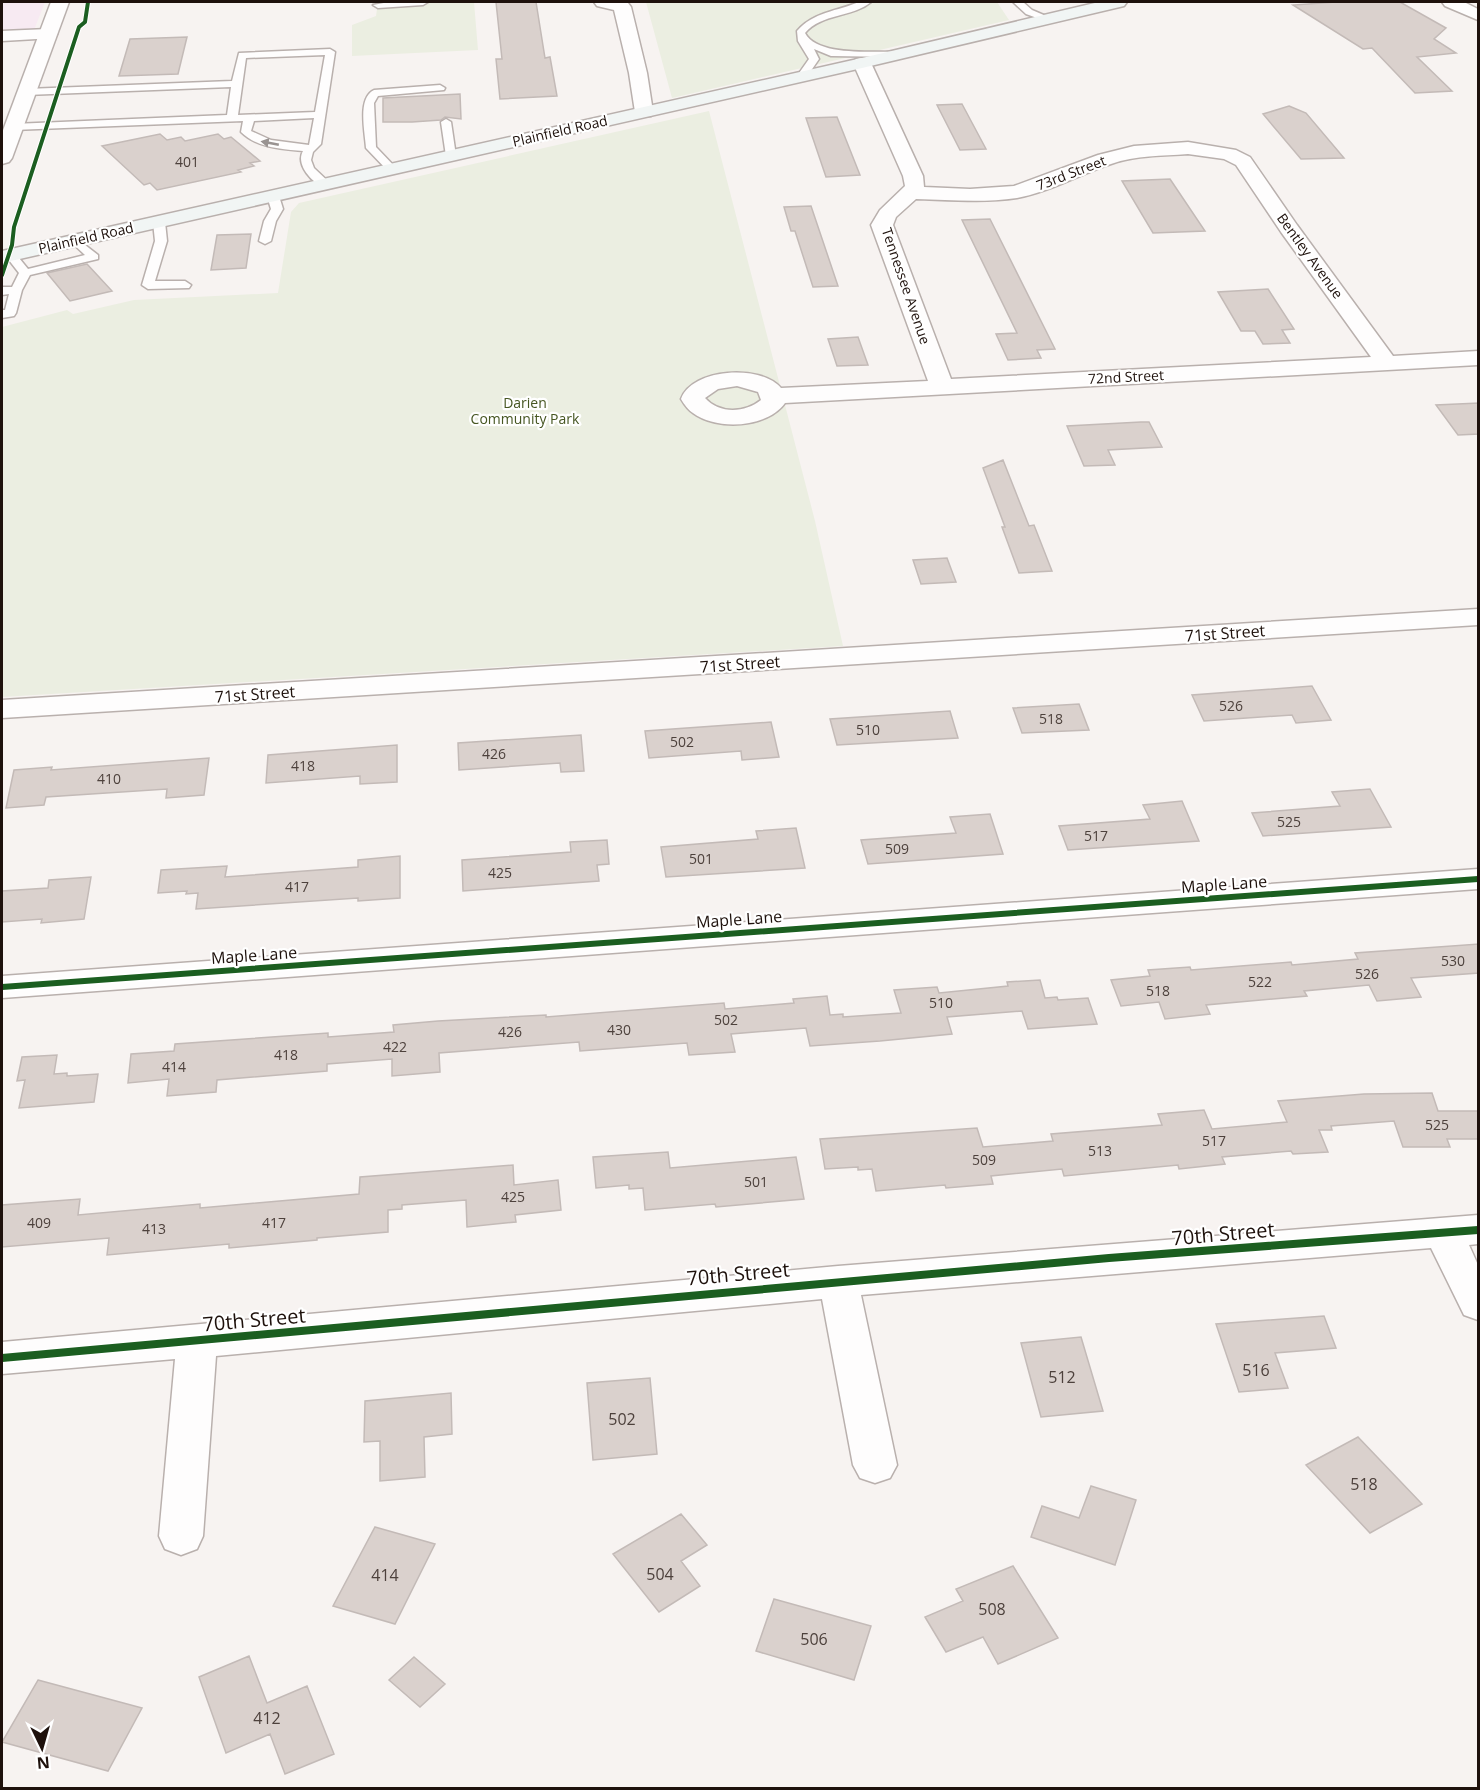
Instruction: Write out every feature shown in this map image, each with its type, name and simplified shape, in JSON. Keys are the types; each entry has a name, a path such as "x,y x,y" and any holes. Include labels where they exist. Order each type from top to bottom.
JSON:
{"main road":[{"name":"Plainfield Road","path":"6,256 862,63 1118,2"}],"street":[{"path":"2,158 10,122 26,92 60,2"},
{"path":"603,2 622,7 638,73 644,112"},
{"path":"1451,2 1479,15"},
{"path":"2,36 48,34"},
{"path":"862,63 913,176 915,186 911,193"},
{"name":"73rd Street","path":"911,193 970,195 1016,192 1106,159 1148,150 1188,148 1229,153"},
{"name":"Bentley Avenue","path":"1229,153 1243,161 1288,228 1388,363"},
{"name":"Tennessee Avenue","path":"911,193 886,214 882,225 942,387"},
{"name":"72nd Street","path":"774,396 1479,358"},
{"name":"71st Street","path":"2,709 1479,617"},
{"name":"Maple Lane","path":"2,987 1479,879"},
{"name":"70th Street","path":"2,1358 197,1342 838,1281 1461,1231 1479,1304"},
{"path":"838,1281 875,1465"},
{"name":"70th Street","path":"182,1536 197,1342"}],"lane":[{"path":"378,5 423,2"},
{"path":"802,76 814,59 800,33 804,27 815,20 866,2"},
{"path":"1018,2 1029,12 1047,19"},
{"path":"803,41 831,52 892,56"},
{"path":"232,119 242,55 330,52 316,144 306,151 305,158 308,168 326,185"},
{"path":"26,92 237,84"},
{"path":"393,170 371,148 369,103 374,93 440,88"},
{"path":"10,122 232,119 320,115"},
{"path":"249,118 246,132 263,143 311,148"},
{"path":"446,122 451,156"},
{"path":"265,241 270,221 277,209 273,196"},
{"path":"159,222 161,241 148,285 185,285"},
{"path":"2,314 10,314 16,290 25,273 94,257 75,241"},
{"path":"6,256 25,273"},
{"path":"2,291 16,290"}],"shaded area":[{"path":"2,2 45,2 34,30 2,31"}],"green space":[{"path":"378,2 474,2 478,50 352,56 352,25 376,16"},
{"path":"646,2 997,2 1009,20 672,98"},
{"name":"Darien Community Park","path":"709,111 815,521 843,646 2,697 2,327 67,310 73,314 134,300 278,293 291,212 299,203"}],"building":[{"path":"496,2 536,2 545,58 550,57 557,96 500,99 496,59 502,59"},
{"path":"1400,2 1446,28 1434,39 1456,53 1417,57 1452,91 1415,93 1372,48 1363,49 1293,5"},
{"path":"187,37 178,74 119,76 130,39"},
{"path":"460,94 461,119 445,117 441,120 383,122 383,98"},
{"path":"962,104 986,149 960,150 937,105"},
{"path":"1289,106 1306,113 1344,158 1301,159 1263,114"},
{"path":"837,117 860,175 826,177 806,118"},
{"path":"160,134 167,140 181,137 185,141 218,134 224,139 231,137 260,161 250,163 254,166 238,170 241,172 157,190 150,183 144,185 102,146"},
{"path":"1170,179 1205,231 1153,233 1122,181"},
{"path":"811,206 838,286 813,287 795,231 791,231 784,207"},
{"path":"990,219 1055,349 1037,350 1041,358 1008,360 996,334 1017,333 962,220"},
{"path":"251,234 246,268 211,270 217,235"},
{"path":"87,264 112,291 70,301 47,273"},
{"path":"1268,289 1294,329 1282,330 1290,343 1263,344 1255,331 1241,331 1218,292"},
{"path":"858,337 868,365 837,366 828,339"},
{"path":"1479,403 1479,434 1458,435 1436,405"},
{"path":"1149,422 1162,447 1108,450 1115,465 1084,466 1067,426"},
{"path":"1003,460 1029,526 1034,525 1052,571 1019,573 983,468"},
{"path":"947,558 956,582 921,584 913,560"},
{"path":"1312,686 1331,720 1296,723 1292,715 1204,721 1192,695"},
{"path":"1079,704 1089,730 1022,733 1013,708"},
{"path":"950,711 958,738 837,745 830,719"},
{"path":"771,722 779,757 742,760 741,751 649,758 645,731"},
{"path":"581,735 584,771 561,772 560,763 459,770 458,743"},
{"path":"397,745 397,782 360,784 360,776 266,783 268,755"},
{"path":"209,758 204,795 166,798 167,789 46,797 44,805 6,808 14,770 52,767 51,770"},
{"path":"1370,789 1391,827 1263,836 1252,813 1340,806 1332,792"},
{"path":"1182,801 1199,841 1068,850 1059,826 1150,819 1143,805"},
{"path":"990,814 1003,854 868,864 861,840 956,833 950,817"},
{"path":"796,828 805,868 666,877 661,847 758,839 756,831"},
{"path":"607,840 609,864 597,865 599,881 463,891 462,860 571,852 570,842"},
{"path":"400,856 400,898 358,901 358,898 196,909 198,893 186,894 187,891 158,893 161,870 227,866 225,877 358,867 358,860"},
{"path":"91,877 84,919 41,923 42,919 2,922 2,891 48,888 49,880"},
{"path":"1479,944 1479,973 1411,978 1421,997 1377,1001 1369,985 1304,991 1307,996 1206,1005 1210,1014 1165,1019 1159,1002 1121,1006 1111,980 1150,976 1148,970 1190,967 1191,970 1291,962 1292,965 1358,959 1355,953"},
{"path":"1040,980 1045,998 1057,997 1058,1000 1088,998 1097,1024 1028,1029 1022,1011 947,1017 952,1034 880,1041 810,1046 806,1028 731,1034 735,1052 689,1055 687,1043 580,1051 579,1042 439,1053 440,1072 392,1076 392,1059 327,1064 327,1071 217,1080 216,1092 167,1096 169,1079 128,1083 131,1054 174,1051 175,1044 328,1033 328,1037 394,1032 393,1025 438,1021 546,1015 546,1017 724,1003 725,1009 794,1003 793,999 827,996 830,1015 843,1014 843,1017 901,1013 894,990 937,987 939,993 1008,986 1007,982"},
{"path":"57,1055 54,1074 67,1073 67,1076 98,1074 94,1102 19,1108 25,1080 17,1081 22,1057"},
{"path":"1432,1093 1438,1111 1479,1111 1479,1139 1447,1139 1450,1147 1403,1147 1394,1121 1331,1126 1332,1130 1319,1130 1328,1152 1293,1154 1291,1151 1222,1157 1225,1164 1179,1169 1178,1165 1064,1176 1062,1169 991,1176 993,1184 946,1188 945,1185 876,1191 872,1169 858,1170 858,1167 825,1169 820,1139 977,1128 983,1147 1053,1141 1051,1134 1162,1125 1158,1114 1204,1110 1212,1129 1287,1122 1278,1101 1364,1094"},
{"path":"668,1152 670,1168 796,1157 804,1199 716,1207 715,1204 645,1210 643,1188 629,1189 629,1185 596,1188 593,1157"},
{"path":"513,1165 514,1185 558,1180 561,1210 515,1215 516,1222 467,1227 466,1200 402,1205 402,1209 388,1210 388,1232 317,1238 317,1240 229,1248 229,1244 107,1255 109,1238 2,1247 2,1205 80,1199 78,1215 200,1204 200,1208 359,1194 360,1177"},
{"path":"1324,1316 1336,1348 1275,1353 1288,1388 1239,1392 1216,1324"},
{"path":"1081,1337 1103,1411 1041,1417 1021,1343"},
{"path":"650,1378 657,1454 593,1460 587,1383"},
{"path":"451,1393 452,1434 424,1437 425,1477 380,1481 380,1441 364,1442 365,1401"},
{"path":"1358,1437 1422,1504 1370,1533 1306,1465"},
{"path":"1091,1486 1136,1500 1115,1565 1031,1537 1042,1506 1079,1518"},
{"path":"681,1514 707,1545 681,1561 700,1586 659,1612 613,1554"},
{"path":"375,1527 435,1544 395,1624 333,1606"},
{"path":"1013,1566 1058,1638 998,1664 983,1637 946,1652 925,1617 963,1601 956,1589"},
{"path":"774,1599 871,1626 854,1680 756,1651"},
{"path":"249,1656 267,1703 307,1686 334,1754 285,1774 270,1734 226,1753 199,1677"},
{"path":"414,1657 445,1684 420,1707 389,1680"},
{"path":"38,1680 142,1708 108,1771 2,1742"}],"cycle path":[{"path":"2,275 12,245 14,227 79,27 85,22 88,2"},
{"path":"2,987 1478,879"},
{"path":"2,1358 924,1274 1478,1230"}]}
